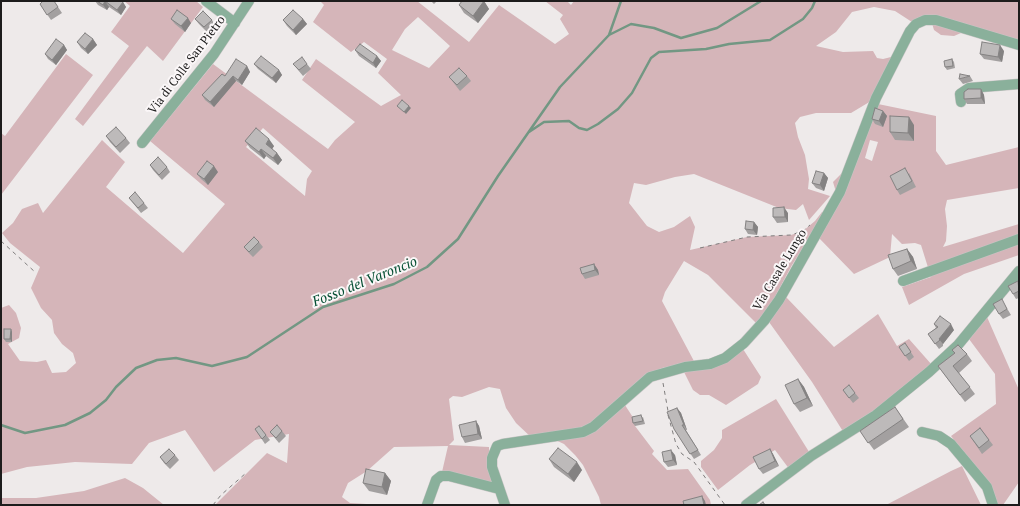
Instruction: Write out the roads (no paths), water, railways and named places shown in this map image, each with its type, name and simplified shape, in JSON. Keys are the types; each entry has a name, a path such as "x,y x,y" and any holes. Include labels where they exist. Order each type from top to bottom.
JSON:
{"street":[{"path":"206,1 234,24"},
{"name":"Via di Colle San Pietro","path":"142,143 214,54 249,1"},
{"name":"Via Casale Lungo","path":"505,505 492,467 492,458 497,446 583,432 593,427 650,377 660,373 710,364 725,358 739,347 764,321 779,300 840,192 876,98 910,31 916,24 925,20 936,20 1019,45"},
{"path":"961,102 960,94 969,88 1019,84"},
{"path":"903,281 1019,239"},
{"path":"746,505 811,456 876,415 929,372 958,345 1019,271"},
{"path":"922,432 939,436 951,444 987,487 993,505"},
{"path":"427,505 436,480 441,476 449,476 499,489"}],"waterway":[{"name":"Fosso del Varoncio","path":"609,35 621,1"},
{"name":"Fosso del Varoncio","path":"1,425 25,433 65,425 90,413 106,400 116,387 136,368 157,360 176,358 212,366 247,357 323,307 394,284 427,267 458,239 498,176 560,87 609,35 631,24 654,28 681,38 717,28 761,1"},
{"name":"Fosso del Varoncio","path":"529,132 544,122 569,121 579,128 587,130 618,109 632,93 651,58 659,52 706,49 729,44 770,40 803,19 815,1"}]}
